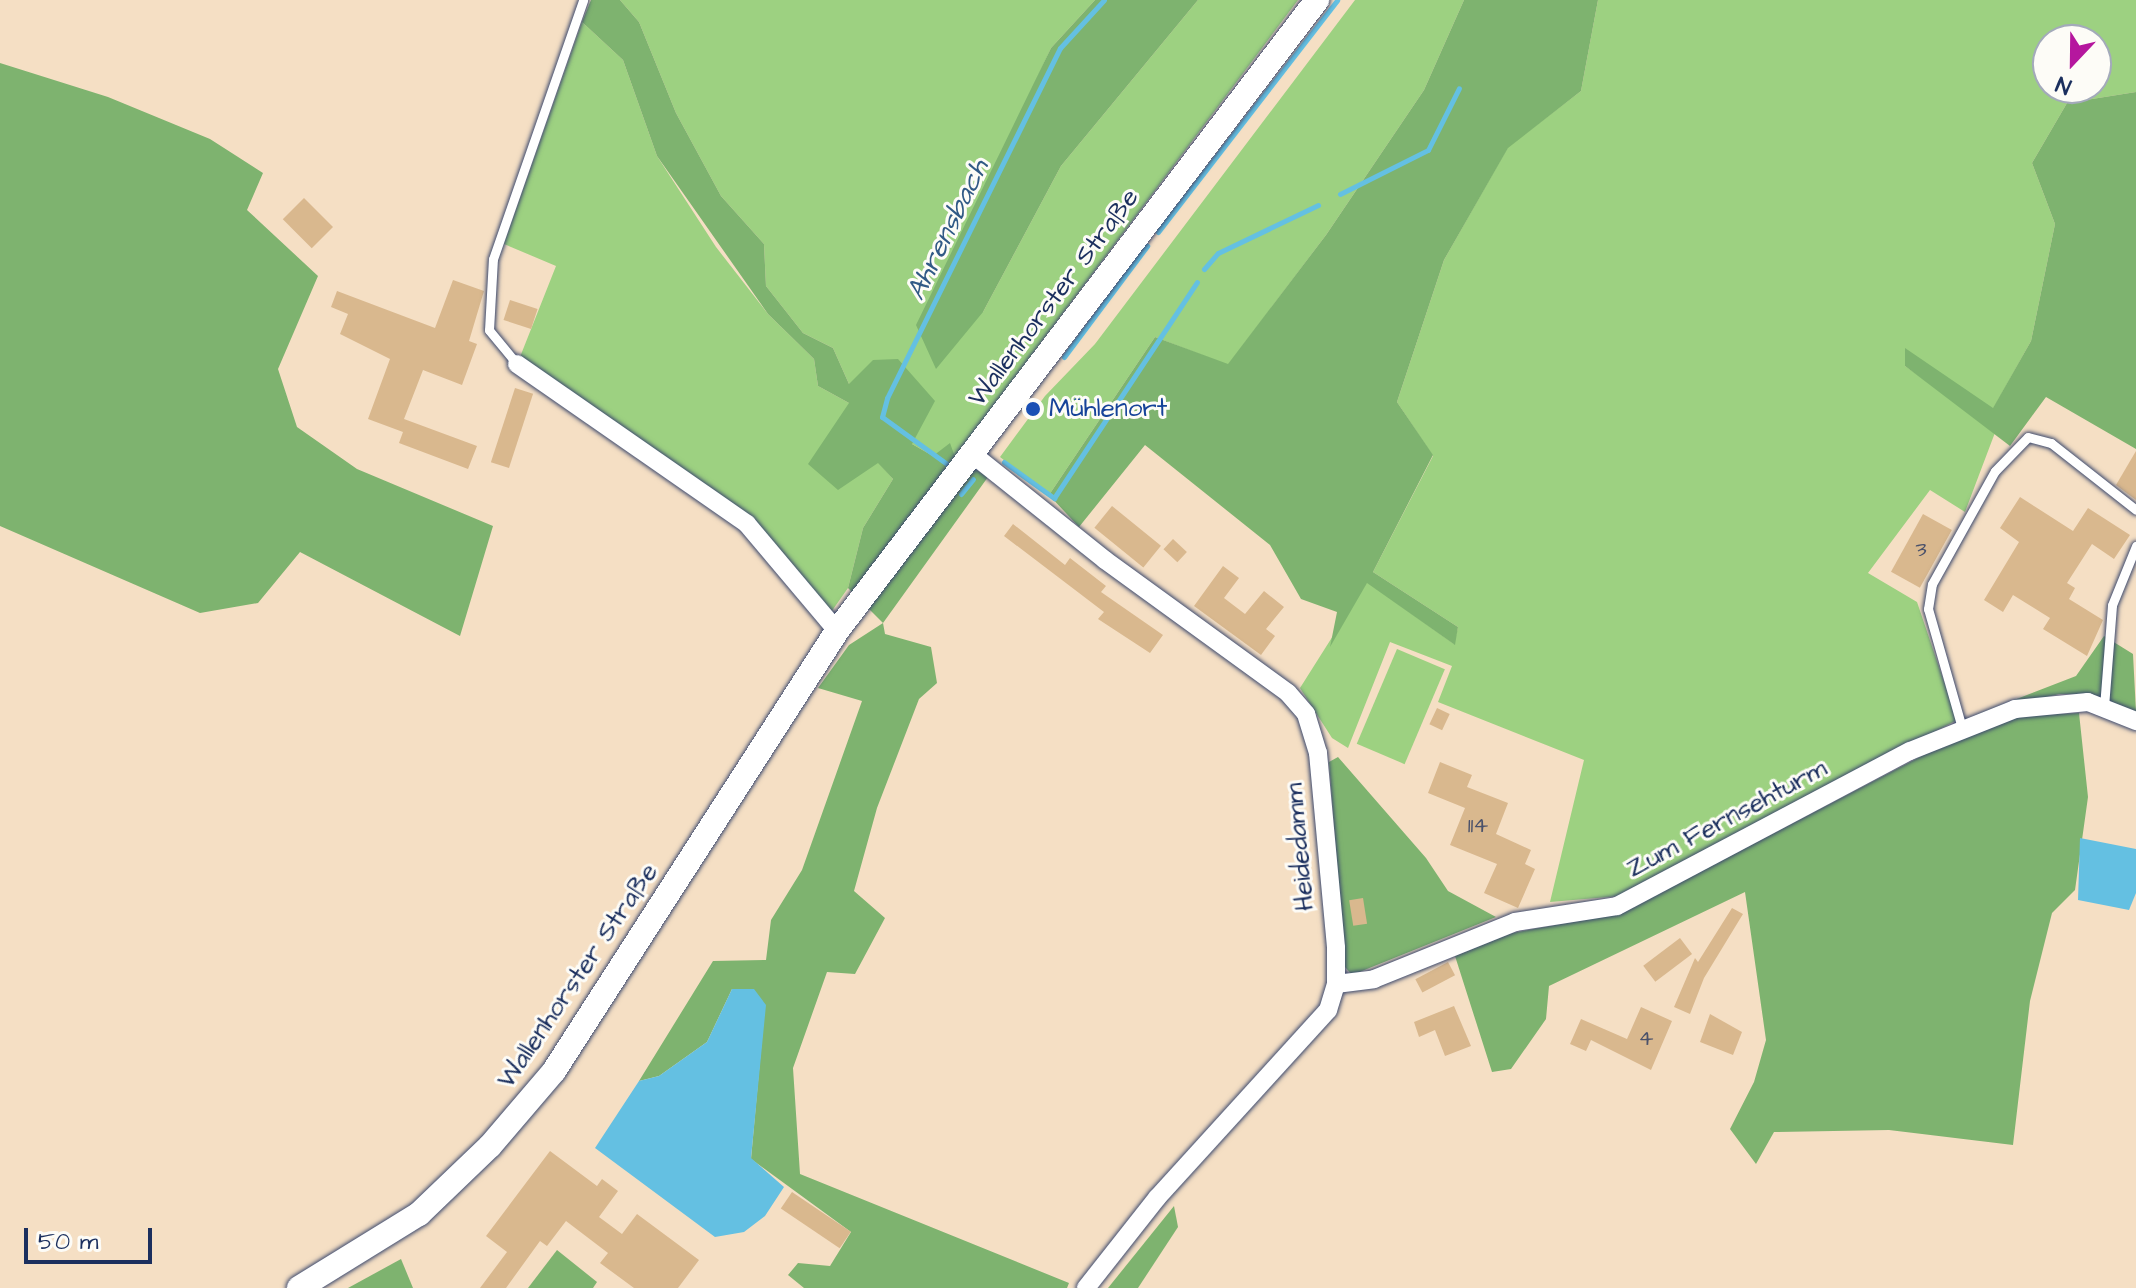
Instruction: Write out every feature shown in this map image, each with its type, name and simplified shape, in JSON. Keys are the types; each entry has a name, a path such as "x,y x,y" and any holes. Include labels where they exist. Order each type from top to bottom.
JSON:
{"main road":[{"name":"Wallenhorster Straße","path":"299,1288 419,1214 523,1110 579,1034 837,631 980,459 1317,0"}],"street":[{"path":"517,364 747,524 837,631"},
{"name":"Heidedamm","path":"980,459 1105,560 1288,693 1306,714 1318,753 1336,984 1328,1010 1308,1037 1157,1198 1086,1288"},
{"name":"Zum Fernsehturm","path":"1336,984 1374,979 1515,922 1617,906 1962,728 2049,702 2104,707 2136,721"}],"lane":[{"path":"517,364 489,330 493,259 583,0"},
{"path":"1962,728 1928,609 1932,584 1995,471 2028,437 2051,443 2136,510"},
{"path":"2104,707 2112,605 2136,546"}],"green space":[{"path":"591,0 620,0 639,22 676,113 721,196 764,244 766,286 803,333 833,348 849,384 873,360 898,359 935,401 912,444 933,456 950,443 955,457 988,477 883,623 848,588 863,528 893,479 878,463 838,490 808,464 849,403 818,386 814,359 768,314 657,156 623,60 582,22"},
{"path":"620,0 1095,0 1051,48 992,175 983,312 1061,166 1198,0 1298,0 955,457 933,456 912,444 849,384 833,348 803,333 766,286 764,244 721,196 676,113 639,22"},
{"path":"1095,0 1198,0 1061,166 983,312 936,369 916,325 1051,48"},
{"path":"1355,0 1464,0 1424,90 1326,235 1228,365 1155,337 1049,495 1000,457 1045,396 1095,344"},
{"path":"1464,0 1598,0 1581,91 1508,148 1444,260 1397,402 1433,455 1373,572 1458,627 1455,645 1367,583 1330,647 1337,612 1301,599 1270,545 1145,445 1079,527 1049,495 1155,337 1228,364 1326,235 1424,90"},
{"path":"1598,0 2136,0 2136,92 2112,96 2112,24 2032,24 2032,104 2066,104 2032,163 2055,224 2031,341 1993,409 1905,349 1905,366 1996,430 1965,512 1930,490 1868,573 1917,602 1957,720 1620,896 1550,902 1584,760 1438,702 1452,666 1390,642 1348,748 1332,738 1300,688 1367,582 1454,644 1458,627 1373,572 1433,456 1397,402 1444,260 1508,147 1581,91"},
{"path":"582,22 623,60 657,156 716,247 768,314 814,359 818,386 849,403 878,462 893,479 863,528 848,588 829,615 783,553 520,357 556,266 504,244"},
{"path":"0,63 108,97 210,139 263,173 247,210 318,276 278,369 297,427 357,469 493,526 460,636 300,552 258,603 200,613 0,526"},
{"path":"2136,92 2136,449 2046,397 2010,446 1905,366 1905,348 1993,408 2031,341 2055,224 2032,163 2066,104 2112,104 2112,96"},
{"path":"883,623 885,634 931,647 937,683 919,699 877,808 854,891 885,918 855,974 827,972 793,1068 800,1174 1069,1283 1067,1288 804,1288 788,1275 798,1263 830,1266 851,1232 751,1159 765,1005 732,989 707,1042 659,1076 639,1081 713,961 766,960 771,920 802,870 862,701 818,688 849,645"},
{"path":"2104,636 2133,654 2136,712 2083,694 2059,694 1973,716 2076,676"},
{"path":"1397,649 1445,669 1405,764 1357,744"},
{"path":"2079,713 2088,797 2075,890 2052,913 2030,1001 2013,1145 1889,1130 1774,1132 1756,1164 1730,1129 1754,1082 1766,1040 1745,892 1549,986 1546,1019 1511,1069 1492,1072 1455,956 1512,933 1621,913 1962,735 2014,716"},
{"path":"1338,757 1426,858 1448,891 1496,917 1352,975 1345,967 1329,762"},
{"path":"1174,1206 1178,1227 1138,1288 1108,1288"},
{"path":"557,1250 597,1282 593,1288 528,1288"},
{"path":"401,1259 413,1288 348,1288"}],"water":[{"path":"2080,838 2136,849 2136,893 2129,910 2078,900"},
{"path":"732,989 754,989 766,1005 751,1158 784,1187 765,1216 744,1232 715,1237 595,1148 639,1081 659,1076 707,1042"}],"building":[{"path":"304,198 333,227 312,248 283,219"},
{"path":"453,280 484,291 469,341 477,344 462,385 423,370 404,419 477,446 468,469 399,443 403,432 368,419 390,359 340,334 348,314 331,307 337,291 435,328"},
{"path":"510,300 538,309 531,329 504,320"},
{"path":"515,388 533,394 509,468 491,462"},
{"path":"2136,451 2136,500 2116,485"},
{"path":"2020,497 2073,531 2088,508 2130,535 2114,559 2092,544 2067,583 2075,588 2069,599 2103,620 2087,656 2043,629 2050,618 2013,595 2003,612 1984,600 2019,542 2000,528"},
{"path":"1112,506 1161,546 1143,567 1094,528"},
{"path":"1923,514 1952,530 1920,588 1891,572"},
{"path":"1013,524 1065,565 1070,558 1106,586 1101,592 1163,635 1150,653 1098,619 1104,612 1004,536"},
{"path":"1173,539 1187,552 1177,562 1163,549"},
{"path":"1223,566 1239,578 1224,598 1245,614 1264,591 1284,607 1266,629 1275,636 1261,655 1194,606"},
{"path":"1437,708 1450,714 1442,730 1429,724"},
{"path":"1440,762 1472,775 1467,787 1508,803 1496,834 1531,850 1525,864 1535,869 1518,908 1484,893 1497,864 1450,845 1465,808 1428,793"},
{"path":"1363,898 1367,924 1353,926 1349,900"},
{"path":"1732,908 1743,914 1704,978 1690,1014 1674,1007 1695,958 1698,962"},
{"path":"1680,938 1692,954 1655,982 1643,966"},
{"path":"1448,962 1455,975 1422,993 1415,979"},
{"path":"1454,1006 1471,1046 1445,1056 1435,1030 1419,1037 1414,1022"},
{"path":"1641,1007 1672,1021 1651,1070 1591,1040 1586,1051 1570,1044 1581,1019 1627,1039"},
{"path":"1710,1014 1742,1032 1733,1055 1700,1042"},
{"path":"550,1151 597,1186 602,1179 618,1191 599,1217 622,1234 637,1214 699,1260 678,1288 634,1288 600,1263 608,1253 566,1221 547,1246 540,1241 506,1288 480,1288 507,1252 486,1236"},
{"path":"792,1192 851,1232 840,1248 781,1209"}],"waterway":[{"name":"Ahrensbach","path":"947,464 882,417 887,398 1060,48 1104,0"},
{"path":"1158,232 1337,0"},
{"path":"1340,194 1428,150 1459,88"},
{"path":"1204,269 1218,253 1318,205"},
{"path":"1064,357 1147,246"},
{"path":"1004,462 1054,498 1197,282"},
{"name":"Ahrensbach","path":"961,494 973,479"}],"place":[{"name":"Mühlenort","path":"1033,409"}]}
